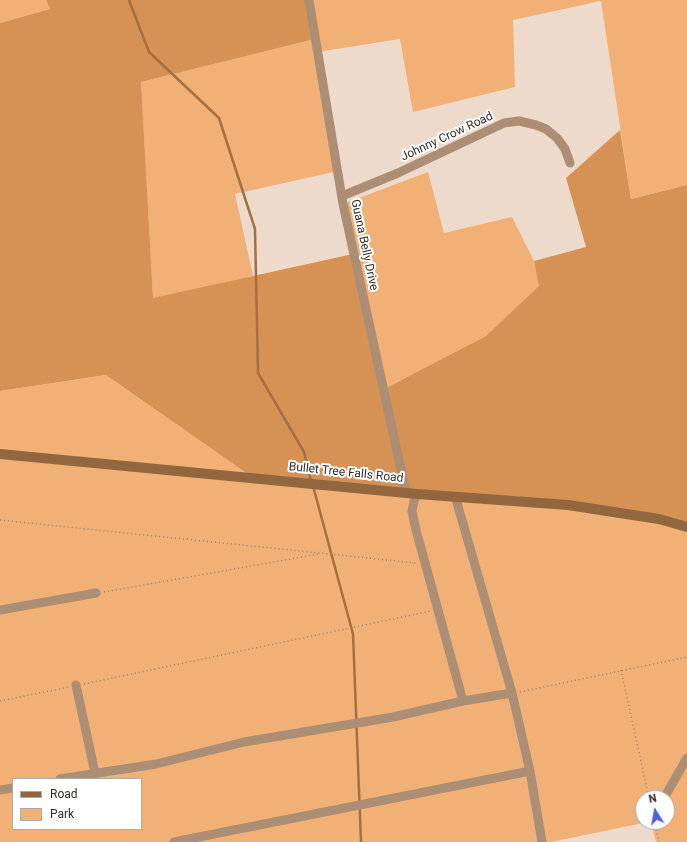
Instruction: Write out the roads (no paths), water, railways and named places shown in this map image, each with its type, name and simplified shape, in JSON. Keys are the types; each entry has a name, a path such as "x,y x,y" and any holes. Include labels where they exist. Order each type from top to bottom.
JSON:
{"main road":[{"name":"Bullet Tree Falls Road","path":"0,454 417,494 568,505 659,519 687,527"}],"street":[{"name":"Guana Belly Drive","path":"309,0 353,254 406,492"},
{"name":"Johnny Crow Road","path":"342,196 398,173 504,123 520,121 536,125 546,130 558,138 565,149 570,163"},
{"path":"417,494 412,511 416,530 463,701"},
{"path":"455,496 512,694 530,771 542,842"},
{"path":"0,610 96,593"},
{"path":"76,685 95,773"},
{"path":"66,778 156,764 244,742 393,717 463,701 512,694"},
{"path":"669,790 687,758"},
{"path":"174,842 530,771"},
{"path":"0,790 12,788"}],"waterway":[{"path":"129,0 149,52 219,118 255,229 258,373 304,452 311,481"},
{"path":"313,486 353,634 361,842"}]}
